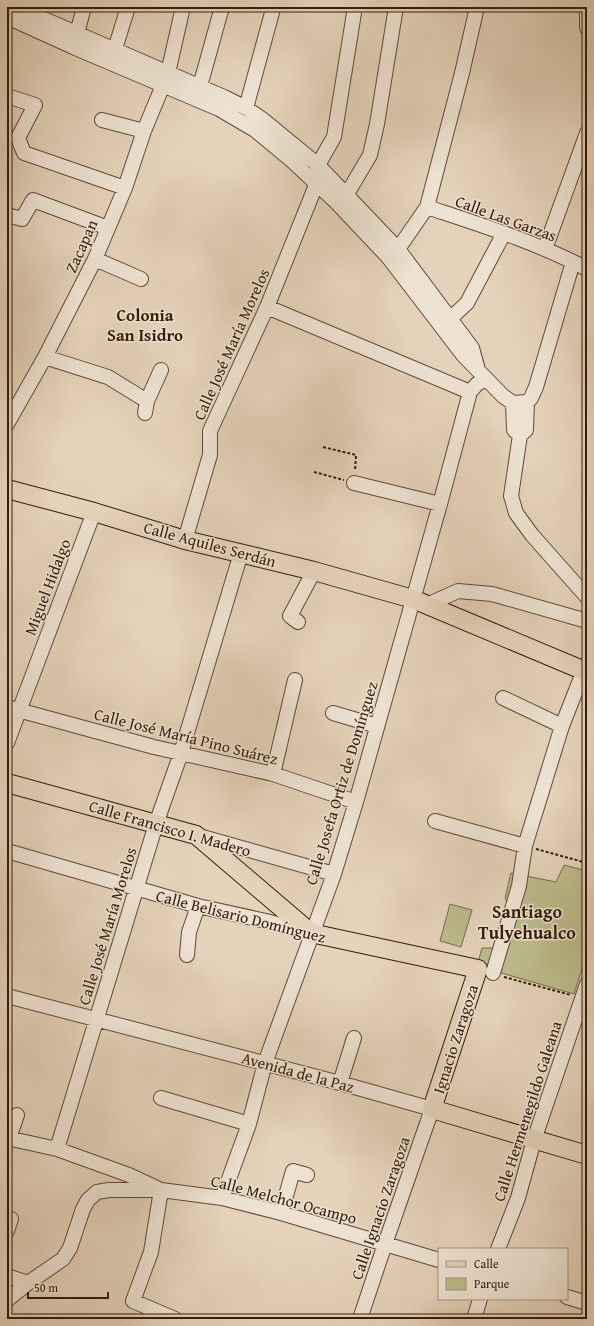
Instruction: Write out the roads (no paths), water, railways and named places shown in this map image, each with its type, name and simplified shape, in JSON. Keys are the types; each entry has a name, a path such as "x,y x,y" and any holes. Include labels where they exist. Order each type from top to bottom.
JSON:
{"main road":[{"name":"Calle Aquiles Serdán","path":"7,489 94,512 186,540 314,571 420,602 586,667"},
{"name":"Calle Francisco I. Madero","path":"7,783 196,835"},
{"path":"196,835 311,933"},
{"name":"Calle Belisario Domínguez","path":"311,933 485,971"},
{"name":"Ignacio Zaragoza","path":"432,1109 485,971"},
{"name":"Avenida de la Paz","path":"432,1109 534,1140 587,1154"}],"street":[{"path":"16,7 115,49 255,130 290,159 316,185 393,253 464,355 503,396 520,402 531,398 536,387 573,262"},
{"path":"73,47 84,7"},
{"path":"115,49 128,7"},
{"name":"Zacapan","path":"7,424 13,401 45,357 95,259 125,188 144,131 165,79 183,7"},
{"path":"200,86 222,7"},
{"path":"318,165 334,137 355,7"},
{"path":"347,194 370,154 377,124 396,7"},
{"path":"393,253 427,207 462,73 477,7"},
{"path":"587,7 587,28"},
{"path":"246,108 273,9"},
{"path":"7,17 73,47 165,79 200,86 246,108 278,130 318,165 347,194 393,253 450,319 472,348 482,374 477,384 470,392 266,307"},
{"path":"7,96 35,105 18,138 24,153 125,188"},
{"path":"102,120 144,131"},
{"path":"545,249 587,133"},
{"name":"Calle José María Morelos","path":"186,540 210,455 210,431 266,307 316,185 318,165"},
{"path":"7,215 22,219 32,200 108,228"},
{"name":"Calle Las Garzas","path":"427,207 504,233 545,249 587,269"},
{"path":"450,319 467,304 504,233"},
{"path":"95,259 141,280"},
{"path":"45,357 108,377 146,407 161,370"},
{"name":"Calle Josefa Ortiz de Domínguez","path":"222,1198 249,1124 265,1063 311,933 334,874 377,726 420,602 440,504 470,392"},
{"path":"520,402 514,430 520,435 511,496 516,513 532,536 587,597"},
{"path":"354,483 440,504"},
{"name":"Miguel Hidalgo","path":"7,743 13,708 94,512"},
{"name":"Calle José María Morelos","path":"57,1149 156,824 181,753 241,553"},
{"path":"298,622 290,616 314,571"},
{"path":"420,602 458,591 492,594 587,621"},
{"path":"485,971 519,886 525,846 562,726 586,667"},
{"path":"273,774 294,680"},
{"path":"503,698 562,726"},
{"name":"Calle José María Pino Suárez","path":"13,708 181,753 273,774 356,802"},
{"path":"334,713 377,726"},
{"path":"435,821 525,846"},
{"name":"Calle Francisco I. Madero","path":"196,835 334,874"},
{"name":"Calle Belisario Domínguez","path":"7,851 137,890 311,933"},
{"path":"187,956 189,932 198,906"},
{"name":"Calle Hermenegildo Galeana","path":"498,1248 518,1198 534,1140 585,999 587,984"},
{"name":"Avenida de la Paz","path":"7,996 265,1063 432,1109"},
{"path":"340,1083 354,1038"},
{"path":"161,1098 249,1124"},
{"name":"Calle Ignacio Zaragoza","path":"360,1319 432,1109"},
{"path":"8,1138 17,1114"},
{"name":"Calle Melchor Ocampo","path":"8,1138 57,1149 130,1175 161,1190 222,1198 280,1212 438,1260"},
{"path":"280,1212 293,1171 307,1174"},
{"path":"7,1300 28,1283 63,1259 70,1248 83,1209 88,1200 97,1192 109,1190 161,1190 151,1252 133,1302 175,1319"},
{"path":"7,1276 28,1283"},
{"path":"568,1297 587,1303"},
{"path":"474,1319 480,1300"}],"district":[{"name":"Colonia San Isidro","path":"145,324"},
{"name":"Santiago Tulyehualco","path":"527,921"}]}
